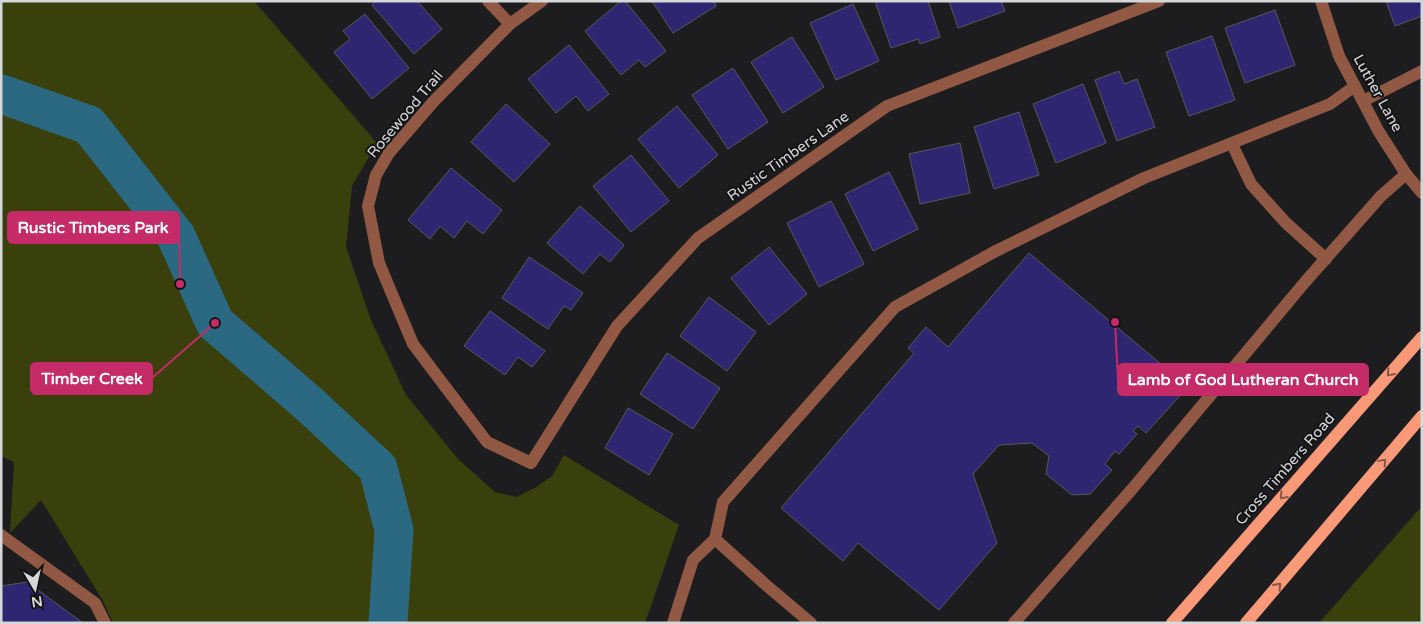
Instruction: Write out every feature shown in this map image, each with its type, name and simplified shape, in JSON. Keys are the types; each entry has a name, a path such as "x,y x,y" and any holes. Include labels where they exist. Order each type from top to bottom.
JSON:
{"main road":[{"name":"Cross Timbers Road","path":"1172,623 1422,337"},
{"path":"1246,623 1422,416"}],"street":[{"path":"488,1 510,24"},
{"name":"Rosewood Trail","path":"532,463 487,442 413,344 379,263 368,206 376,175 389,153 434,101 510,24 542,1"},
{"name":"Rustic Timbers Lane","path":"532,463 617,326 698,238 887,106 1160,1"},
{"name":"Luther Lane","path":"1321,1 1339,56 1363,102 1379,132 1406,174 1422,193"},
{"path":"1363,102 1422,71"},
{"path":"673,623 693,560 715,538 723,502 895,307 994,252 1144,178 1330,104 1355,86"},
{"path":"1232,144 1252,184 1286,223 1326,259"},
{"path":"1020,621 1326,259 1381,196 1406,174"},
{"path":"1,535 95,603 105,623"},
{"path":"715,538 811,623"}],"green space":[{"path":"1,1 254,1 377,143 352,186 346,247 371,320 406,395 458,459 495,492 516,497 535,488 552,476 564,455 679,525 645,623 113,623 103,601 41,500 10,533 14,462 1,456"},
{"path":"1422,506 1422,623 1319,623"}],"building":[{"path":"376,1 417,1 442,29 414,54 372,5"},
{"path":"621,1 625,1 666,51 645,67 639,60 621,75 585,31"},
{"path":"652,1 714,1 716,6 673,33"},
{"path":"875,1 928,1 940,37 920,44 918,39 891,48"},
{"path":"949,1 1001,1 1005,11 958,28"},
{"path":"1386,1 1422,1 1422,16 1395,26"},
{"path":"853,4 879,61 836,80 810,23"},
{"path":"1275,10 1295,65 1245,83 1225,28"},
{"path":"365,14 409,68 372,99 334,52 350,39 343,31"},
{"path":"1212,36 1235,100 1189,116 1166,52"},
{"path":"792,37 824,87 783,113 751,62"},
{"path":"569,45 609,94 588,111 576,96 556,113 528,79"},
{"path":"733,68 768,122 728,149 692,95"},
{"path":"1119,71 1124,84 1137,79 1155,127 1117,141 1095,80"},
{"path":"1083,84 1106,143 1056,163 1033,104"},
{"path":"506,104 550,144 514,182 471,142"},
{"path":"677,106 718,155 679,188 638,139"},
{"path":"1019,112 1039,175 994,189 974,127"},
{"path":"960,143 970,193 920,204 909,154"},
{"path":"631,155 669,201 631,232 593,186"},
{"path":"451,168 502,210 483,234 467,221 454,238 440,226 430,239 408,220"},
{"path":"889,172 918,229 873,251 845,194"},
{"path":"831,201 864,264 819,287 787,223"},
{"path":"580,206 624,245 610,262 600,254 583,274 547,243"},
{"path":"769,247 807,294 769,325 731,278"},
{"path":"1029,253 1188,387 1146,433 1138,426 1133,431 1137,434 1119,454 1115,451 1105,464 1112,470 1090,494 1072,495 1046,474 1049,456 1032,443 999,445 973,474 997,543 939,610 858,543 843,561 781,508 914,353 908,348 926,327 948,347"},
{"path":"529,257 583,293 571,310 564,306 548,329 502,298"},
{"path":"709,297 756,332 727,371 680,336"},
{"path":"490,311 545,351 532,367 518,357 505,375 464,346"},
{"path":"667,353 720,388 693,429 640,394"},
{"path":"628,408 673,434 649,475 605,448"},
{"path":"27,582 83,623 1,623 1,586"}],"waterway":[{"path":"1,94 89,125 176,236 215,323 309,404 378,468 394,530 388,623"}],"place":[{"name":"Rustic Timbers Park","path":"180,284"},
{"name":"Lamb of God Lutheran Church","path":"1115,322"},
{"name":"Timber Creek","path":"215,323"}]}
